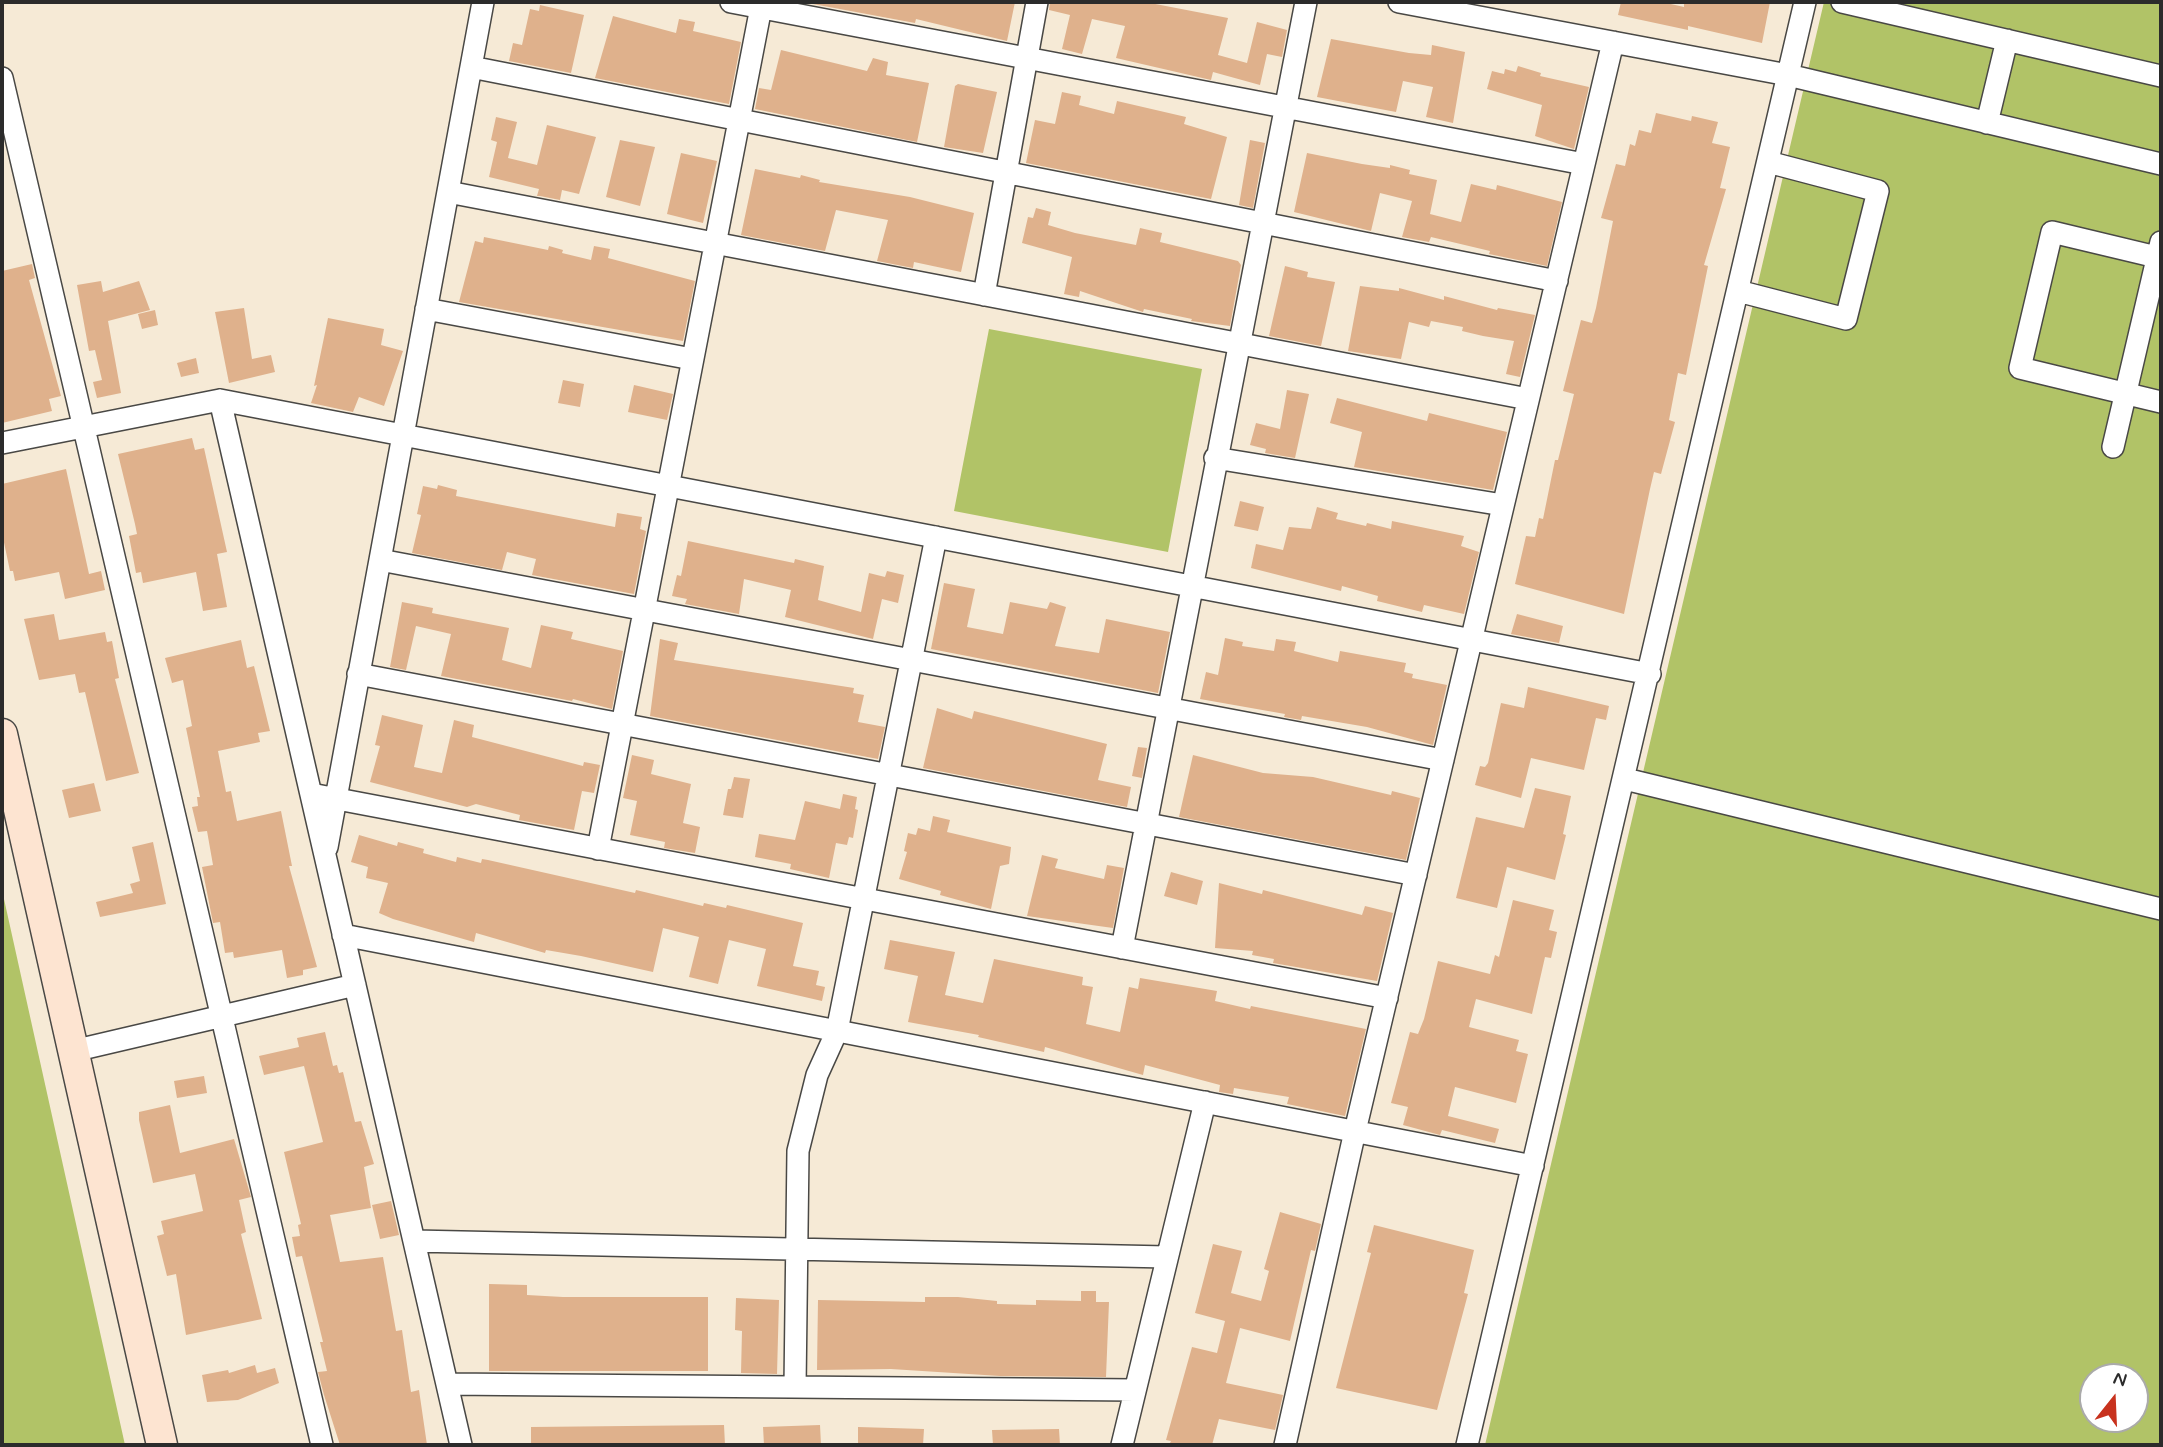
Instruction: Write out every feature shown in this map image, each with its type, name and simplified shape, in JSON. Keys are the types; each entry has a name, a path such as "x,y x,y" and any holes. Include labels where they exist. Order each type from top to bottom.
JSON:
{"street":[{"path":"325,856 483,2"},
{"path":"730,2 761,5 1584,164"},
{"path":"984,295 1038,2"},
{"path":"1122,948 1190,586 1306,2"},
{"path":"1399,2 1788,75 2161,164"},
{"path":"1468,1445 1805,2"},
{"path":"1842,2 2161,76"},
{"path":"598,849 761,5"},
{"path":"1987,123 2007,40"},
{"path":"1285,1445 1355,1131 1613,42"},
{"path":"471,67 1557,281"},
{"path":"2,78 322,1445"},
{"path":"1738,291 1846,318 1878,191 1768,162"},
{"path":"448,192 1528,399"},
{"path":"2113,447 2126,393 2160,253 2052,232 2020,368 2126,393 2161,402"},
{"path":"426,309 692,359"},
{"path":"219,400 461,1445"},
{"path":"2,443 219,400 1650,674"},
{"path":"1215,458 1503,505"},
{"path":"794,1387 799,1249 798,1152 817,1075 837,1031 936,537"},
{"path":"380,560 1443,760"},
{"path":"358,674 1416,875"},
{"path":"2,734 162,1445"},
{"path":"1625,779 2161,909"},
{"path":"311,794 1387,998"},
{"path":"343,935 1533,1166"},
{"path":"73,1051 355,985"},
{"path":"1122,1445 1205,1102"},
{"path":"414,1241 1167,1257"},
{"path":"447,1384 1135,1390"}],"green space":[{"path":"1824,2 2161,2 2161,1445 1485,1445"},
{"path":"989,329 1202,369 1168,552 954,511"},
{"path":"2,890 125,1445 2,1445"}],"building":[{"path":"1015,2 1007,41 916,19 915,23 813,4"},
{"path":"1050,2 1145,2 1228,18 1218,55 1247,63 1257,22 1287,30 1282,57 1267,54 1260,85 1213,72 1211,80 1116,58 1125,26 1092,19 1082,54 1062,49 1070,15 1049,10"},
{"path":"1621,2 1662,2 1684,7 1684,2 1770,2 1762,43 1688,26 1688,30 1618,15"},
{"path":"540,5 584,15 571,73 509,61 513,43 522,45 530,9 539,11"},
{"path":"613,16 676,33 679,19 695,22 693,31 741,42 729,104 595,78"},
{"path":"1331,39 1409,53 1431,55 1432,45 1465,52 1453,123 1426,117 1433,87 1403,81 1396,112 1317,97"},
{"path":"781,50 867,71 873,58 888,62 886,75 929,83 917,142 755,109 759,88 771,90"},
{"path":"1518,66 1541,73 1540,76 1589,87 1574,149 1535,136 1542,105 1487,89 1492,71 1504,74 1505,69 1516,72"},
{"path":"958,84 997,92 983,153 944,147 955,86"},
{"path":"1062,92 1081,96 1079,105 1114,114 1117,101 1186,117 1184,124 1227,137 1211,199 1026,163 1035,120 1055,124"},
{"path":"1656,113 1691,121 1692,116 1718,122 1712,143 1730,147 1720,188 1726,189 1704,265 1708,266 1686,375 1678,373 1669,420 1675,422 1661,474 1654,472 1624,614 1515,584 1526,536 1535,537 1539,518 1543,519 1555,460 1558,460 1574,394 1563,391 1581,320 1592,323 1596,308 1613,221 1601,218 1616,164 1625,166 1630,144 1635,146 1639,130 1651,133"},
{"path":"496,117 517,122 508,158 537,165 547,125 596,137 579,194 562,190 560,200 537,196 539,189 489,177 497,142 491,140"},
{"path":"620,140 655,147 640,206 606,197"},
{"path":"1250,140 1265,143 1253,208 1239,205"},
{"path":"681,153 717,161 703,223 667,214"},
{"path":"1307,153 1362,164 1390,168 1390,165 1410,170 1409,174 1437,180 1430,214 1461,222 1471,184 1496,190 1497,185 1562,202 1547,266 1489,254 1490,251 1431,237 1429,242 1402,237 1412,201 1380,193 1371,231 1294,212"},
{"path":"755,169 800,178 801,175 820,180 819,182 910,197 974,213 961,272 914,262 913,268 877,261 888,220 836,210 825,251 741,235"},
{"path":"1036,208 1051,212 1048,225 1075,233 1136,245 1140,228 1162,233 1160,242 1238,261 1241,265 1230,326 1191,321 1192,319 1144,309 1143,312 1080,291 1079,297 1064,294 1072,257 1022,243 1028,217 1033,218"},
{"path":"484,237 548,250 549,246 563,250 562,253 591,260 594,246 610,249 608,258 695,281 683,341 459,302 475,241 483,243"},
{"path":"32,264 35,278 29,280 61,396 49,399 52,411 2,423 2,271"},
{"path":"1285,266 1308,272 1307,277 1335,282 1321,346 1269,336"},
{"path":"101,281 103,292 139,281 150,310 108,321 121,393 97,398 93,382 102,380 95,350 89,351 77,285"},
{"path":"1360,286 1399,291 1399,288 1444,300 1444,296 1497,310 1498,308 1535,315 1520,377 1506,374 1514,341 1462,331 1463,327 1431,321 1429,327 1409,322 1401,359 1348,351"},
{"path":"244,308 252,359 271,355 275,372 229,383 215,312"},
{"path":"155,310 158,325 142,329 138,314"},
{"path":"328,318 384,329 381,345 403,351 384,406 359,397 353,412 311,403 317,385 314,386"},
{"path":"196,358 199,373 181,377 177,363"},
{"path":"563,380 584,384 580,407 558,403"},
{"path":"634,385 673,394 667,420 628,412"},
{"path":"1287,390 1309,394 1295,458 1265,453 1266,449 1250,445 1256,423 1280,429"},
{"path":"1337,398 1427,421 1429,413 1507,432 1493,490 1354,467 1362,432 1330,423"},
{"path":"192,438 195,450 204,448 227,552 217,554 227,607 203,611 196,572 143,583 141,572 136,573 129,536 137,534 118,454"},
{"path":"66,469 89,574 101,571 105,590 65,599 59,572 15,581 13,571 10,571 2,533 2,484"},
{"path":"438,485 457,490 456,496 615,527 617,513 642,517 640,529 646,531 634,594 532,575 536,559 507,552 502,570 412,553 421,515 417,514 423,486 437,489"},
{"path":"1240,501 1264,507 1258,531 1234,526"},
{"path":"1317,507 1338,513 1336,519 1366,526 1367,523 1391,529 1392,521 1464,536 1461,546 1479,552 1464,614 1424,605 1422,612 1377,601 1378,596 1342,586 1341,591 1251,568 1256,544 1283,550 1289,527 1311,529"},
{"path":"688,541 794,563 795,559 824,566 818,600 861,612 869,573 885,577 887,571 904,575 898,603 882,599 873,639 785,617 791,590 744,579 739,614 685,604 687,599 672,596 677,575 681,576"},
{"path":"944,583 975,589 967,627 1003,634 1010,602 1047,609 1050,602 1066,607 1055,646 1099,653 1106,619 1170,632 1158,693 931,649"},
{"path":"402,602 433,608 432,613 509,628 502,660 531,668 541,625 573,632 571,639 623,651 612,709 573,699 572,701 441,676 451,634 416,626 406,670 390,667"},
{"path":"54,614 59,640 105,632 107,642 112,641 119,678 115,679 139,773 106,781 85,692 79,693 75,674 39,680 24,619"},
{"path":"1517,614 1563,626 1559,643 1511,634"},
{"path":"1225,638 1243,642 1242,646 1274,651 1276,639 1296,642 1294,651 1338,662 1340,651 1406,663 1404,672 1413,674 1412,678 1447,685 1433,745 1367,727 1302,716 1301,720 1284,717 1285,714 1200,699 1206,672 1218,675"},
{"path":"660,639 678,643 674,660 854,688 853,693 864,695 858,722 885,727 878,759 650,716"},
{"path":"241,640 247,668 254,666 270,731 258,733 260,742 218,751 226,792 231,791 237,821 281,811 292,866 289,866 317,967 303,970 303,975 287,978 282,950 234,958 233,952 225,953 220,922 213,923 202,867 213,865 207,831 198,832 192,807 198,806 197,797 200,797 186,728 192,726 183,680 172,683 165,658"},
{"path":"1528,687 1609,706 1606,720 1596,718 1584,770 1531,758 1521,798 1475,785 1480,766 1485,767 1488,763 1501,703 1524,708"},
{"path":"937,708 972,719 974,711 1107,744 1098,780 1131,787 1127,807 923,768"},
{"path":"382,715 423,725 414,767 442,773 454,720 474,725 472,737 583,766 584,762 600,765 594,793 582,791 574,830 519,820 520,815 476,804 467,807 370,782 380,746 375,745"},
{"path":"1138,747 1147,748 1142,778 1132,776"},
{"path":"632,755 654,760 651,774 691,784 683,823 700,827 695,853 664,848 665,842 630,835 637,801 623,798"},
{"path":"1193,755 1263,773 1313,777 1391,795 1392,791 1420,798 1406,860 1179,817"},
{"path":"734,777 750,779 743,818 723,815 728,789 731,789"},
{"path":"94,783 101,811 69,818 62,790"},
{"path":"1535,788 1571,796 1563,834 1566,835 1555,880 1507,867 1497,908 1456,898 1476,817 1524,828"},
{"path":"843,794 857,797 855,809 858,810 853,838 849,837 847,845 836,843 829,878 790,869 791,864 755,857 759,834 795,840 805,801 840,809"},
{"path":"933,816 950,820 947,832 1011,847 1009,864 1000,866 991,909 940,895 941,891 899,879 907,852 904,851 908,833 916,835 918,828 930,831"},
{"path":"359,835 397,846 398,842 424,849 423,853 456,862 457,857 481,863 482,859 488,860 635,893 636,890 703,906 704,903 726,908 727,905 803,923 793,966 819,971 816,985 825,987 822,1001 757,986 766,949 729,940 718,984 689,977 699,937 663,928 653,972 581,956 546,950 545,953 476,933 474,942 393,919 379,913 388,883 366,878 368,867 351,862"},
{"path":"153,842 166,904 100,917 96,902 133,893 130,884 140,881 132,847"},
{"path":"1042,855 1058,859 1055,868 1104,879 1107,865 1124,868 1113,928 1027,916"},
{"path":"1171,872 1203,881 1197,905 1164,896"},
{"path":"1219,883 1262,894 1263,890 1362,915 1365,906 1393,913 1377,981 1273,963 1274,959 1252,955 1253,951 1215,948"},
{"path":"1513,900 1554,910 1549,930 1557,932 1551,958 1545,957 1532,1014 1476,999 1469,1027 1519,1040 1516,1051 1528,1054 1516,1103 1455,1087 1448,1116 1499,1129 1495,1143 1442,1130 1440,1135 1403,1125 1408,1107 1391,1103 1410,1032 1418,1034 1424,1019 1438,961 1490,974 1495,955 1499,957"},
{"path":"890,940 955,952 945,995 983,1003 994,959 1083,977 1082,985 1093,987 1086,1024 1120,1032 1129,987 1138,989 1140,978 1217,991 1215,1001 1250,1009 1251,1006 1366,1029 1345,1116 1287,1104 1289,1097 1234,1088 1233,1094 1219,1092 1220,1085 1145,1065 1143,1075 1045,1047 1044,1052 978,1037 979,1035 908,1022 918,976 884,969"},
{"path":"325,1032 333,1066 337,1065 339,1073 343,1072 355,1122 361,1121 374,1164 364,1167 371,1208 330,1215 340,1262 383,1257 396,1331 402,1330 411,1392 419,1390 427,1445 340,1445 318,1372 327,1371 320,1342 323,1342 302,1256 296,1257 292,1237 300,1236 298,1225 301,1224 284,1152 323,1142 304,1066 264,1075 259,1056 299,1047 297,1038"},
{"path":"204,1076 207,1093 177,1098 174,1081"},
{"path":"170,1105 180,1153 234,1139 251,1197 239,1200 246,1232 241,1234 262,1319 186,1335 176,1274 167,1276 157,1236 164,1234 161,1221 203,1211 195,1174 153,1183 139,1120 139,1112"},
{"path":"391,1201 399,1235 380,1239 372,1205"},
{"path":"1280,1212 1321,1224 1315,1251 1311,1250 1290,1341 1240,1328 1226,1383 1283,1395 1275,1430 1219,1419 1212,1445 1169,1445 1171,1441 1166,1440 1192,1347 1217,1353 1225,1321 1195,1313 1213,1244 1242,1251 1231,1293 1261,1301 1269,1271 1264,1269"},
{"path":"1374,1225 1474,1250 1464,1293 1468,1294 1437,1410 1336,1388 1371,1253 1367,1252"},
{"path":"489,1284 527,1285 527,1295 708,1297 708,1371 489,1371"},
{"path":"1081,1291 1096,1291 1096,1302 1109,1302 1106,1377 1000,1376 891,1369 817,1370 818,1300 925,1302 925,1297 958,1297 997,1301 997,1304 1036,1305 1036,1300 1081,1301"},
{"path":"736,1298 779,1300 777,1374 741,1373 742,1331 735,1330"},
{"path":"255,1365 257,1373 275,1368 279,1383 238,1400 207,1402 202,1375 228,1370 229,1373"},
{"path":"724,1425 725,1445 531,1445 531,1427"},
{"path":"820,1425 821,1445 764,1445 763,1427"},
{"path":"858,1427 924,1429 923,1445 858,1445"},
{"path":"1059,1429 1060,1445 993,1445 992,1430"}]}
